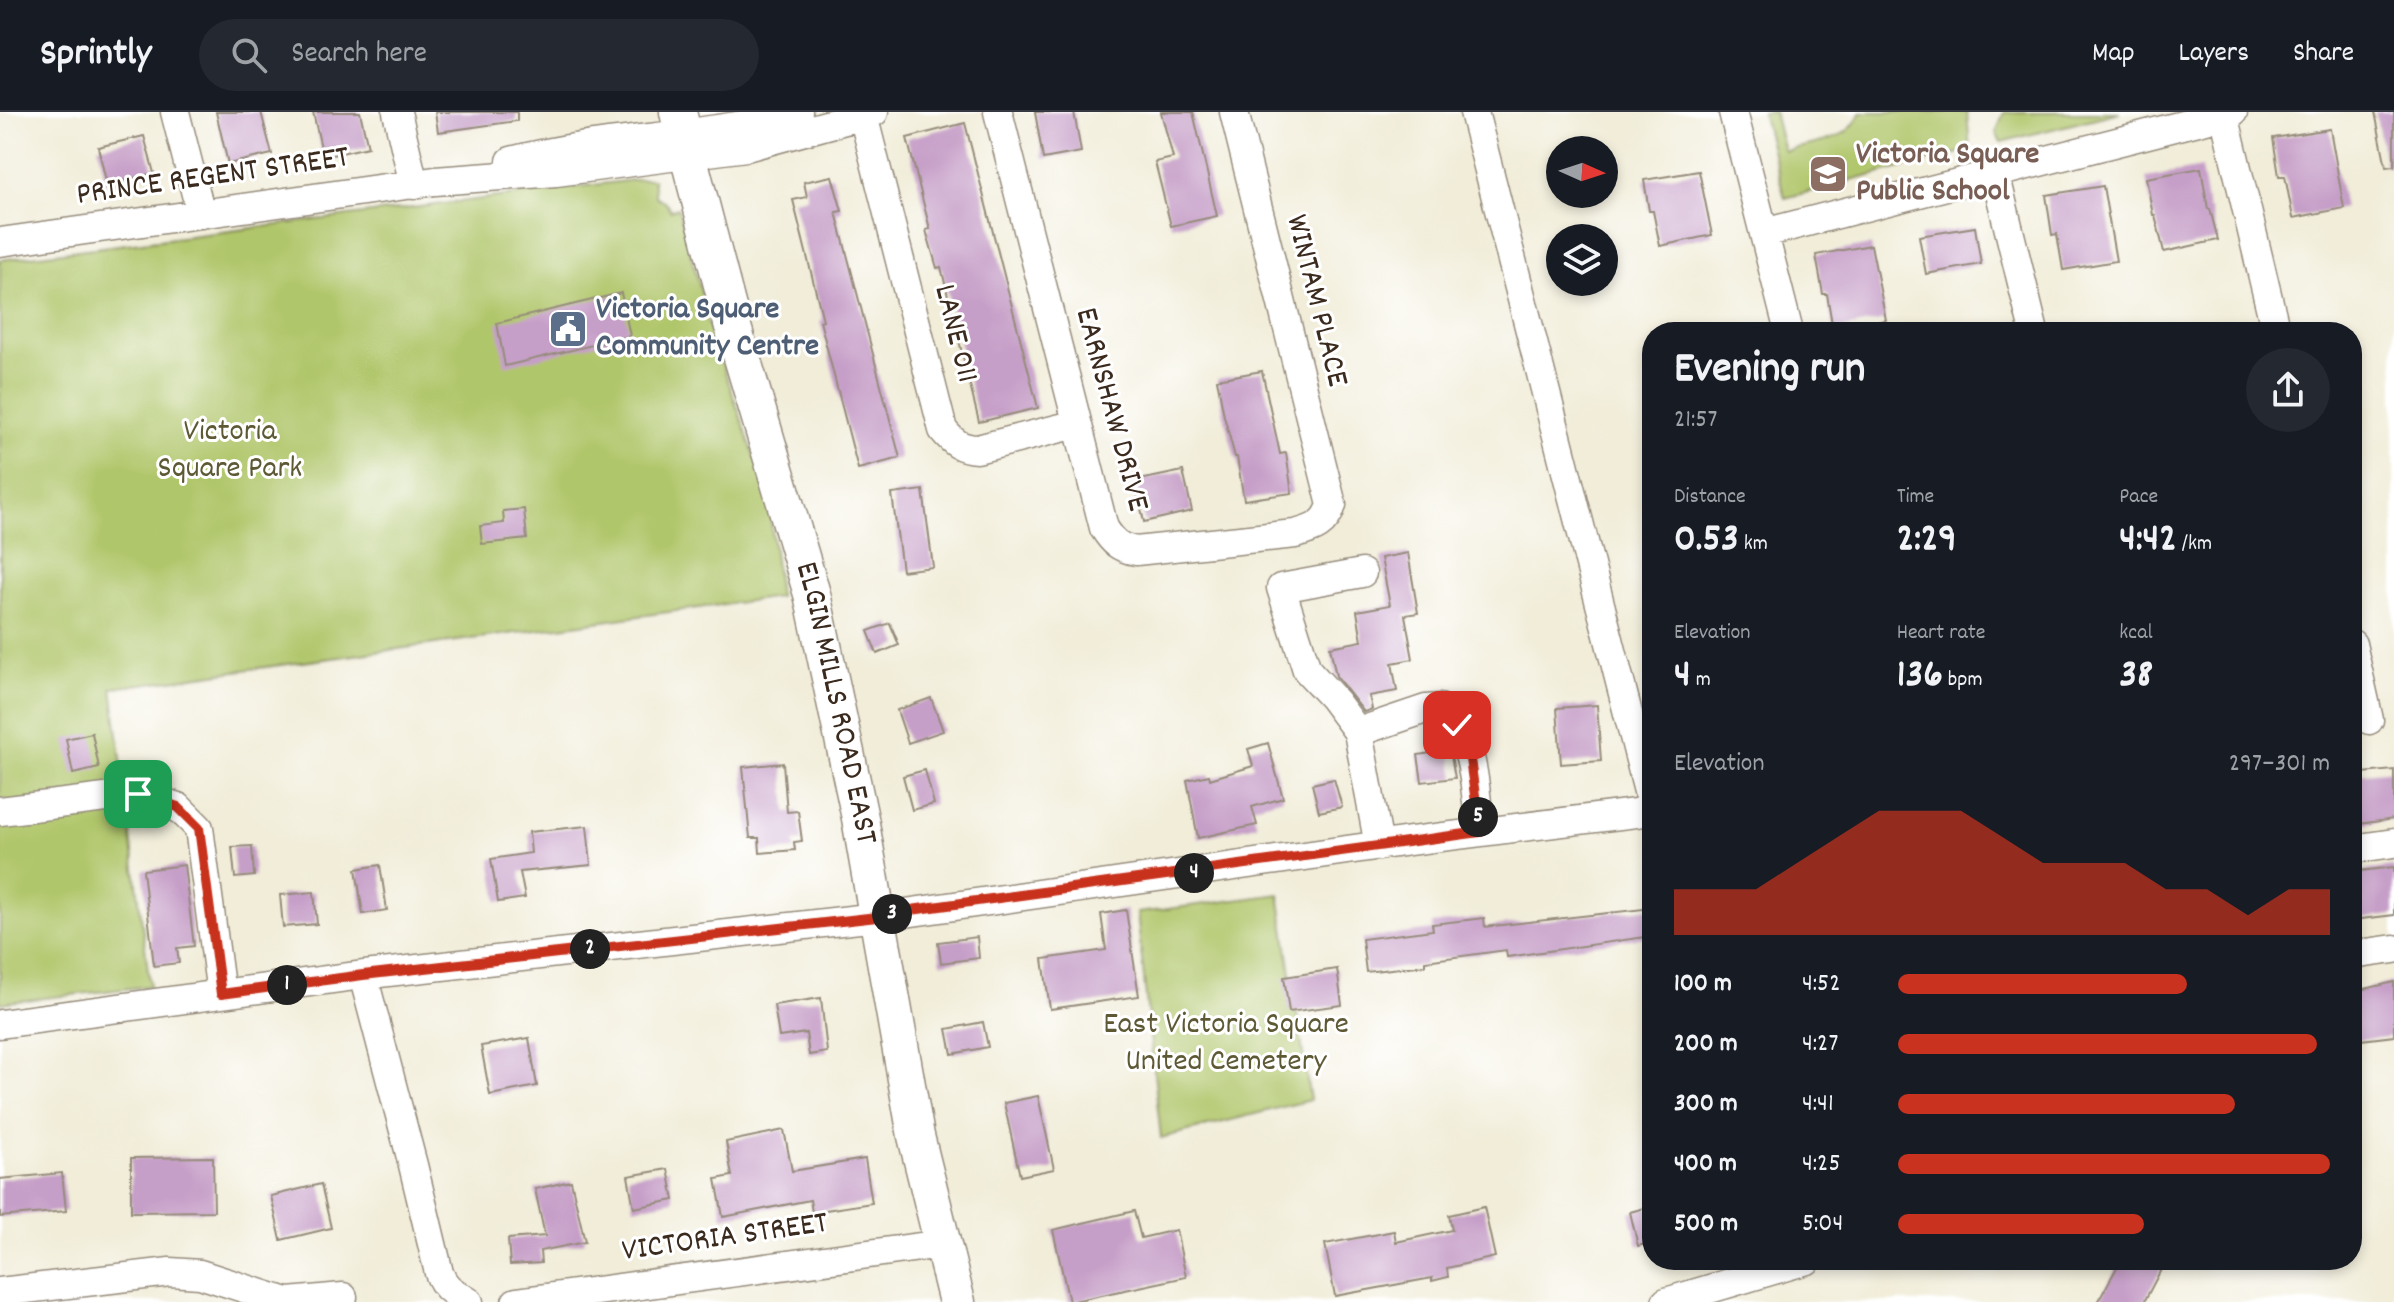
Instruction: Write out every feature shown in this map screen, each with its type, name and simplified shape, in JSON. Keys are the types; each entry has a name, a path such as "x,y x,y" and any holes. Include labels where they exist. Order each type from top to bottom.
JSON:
{"main road":[{"name":"ELGIN MILLS ROAD EAST","path":"683,133 733,327 812,594 860,818 913,1122 957,1302"}],"street":[{"path":"175,112 201,214"},
{"path":"397,112 424,183"},
{"path":"683,133 742,126 798,112"},
{"name":"EARNSHAW DRIVE","path":"998,112 1104,528 1113,543 1124,549 1151,550 1295,534 1316,528 1328,516 1332,505"},
{"name":"WINTAM PLACE","path":"1234,112 1332,505"},
{"path":"1474,112 1642,770"},
{"path":"1733,112 1786,322"},
{"path":"1764,233 2228,113 2274,322"},
{"path":"683,133 746,147 869,114"},
{"name":"LANE 011","path":"869,114 943,430 954,444 977,449 1077,424"},
{"name":"PRINCE REGENT STREET","path":"0,242 424,183 533,155 683,133"},
{"path":"1995,173 2032,322"},
{"path":"1362,573 1281,588 1307,670 1358,732 1379,846"},
{"path":"2362,682 2372,719"},
{"path":"1358,732 1426,709 1440,708 1450,716 1466,742 1480,832"},
{"path":"0,811 138,794 178,807 199,828 221,994"},
{"path":"0,1024 363,975 877,917 1642,810"},
{"path":"2362,848 2394,843"},
{"path":"2362,954 2394,949"},
{"path":"363,975 439,1273 458,1295"},
{"name":"VICTORIA STREET","path":"516,1302 942,1244"},
{"path":"1666,1302 1767,1270"},
{"path":"0,1292 170,1272 200,1274 288,1302 343,1297"}],"green space":[{"name":"Victoria Square Public School","path":"1762,112 1774,112 1784,151 1839,136 1856,122 1860,112 1967,112 1970,150 1785,198"},
{"path":"2004,112 2120,112 2001,142 1996,133"},
{"name":"Victoria Square Park","path":"653,179 655,196 670,210 678,208 704,312 768,495 779,597 112,688 150,986 0,1003 0,260"},
{"name":"East Victoria Square United Cemetery","path":"1279,894 1310,1100 1161,1138 1137,913"}],"building":[{"path":"216,112 261,112 272,154 228,164"},
{"path":"313,112 360,112 368,147 323,157"},
{"path":"435,112 517,112 517,121 438,132"},
{"path":"1035,112 1074,112 1081,152 1043,159"},
{"path":"1161,112 1193,112 1217,216 1171,226 1155,162 1173,158"},
{"path":"2375,112 2394,112 2394,166 2386,167"},
{"path":"965,123 1038,408 979,422 941,267 937,268 926,230 930,229 907,138"},
{"path":"2330,129 2344,208 2293,218 2285,176 2279,176 2273,138"},
{"path":"144,136 154,173 107,185 98,147"},
{"path":"2201,168 2208,209 2218,240 2164,252 2146,178"},
{"path":"1699,171 1712,235 1660,246 1653,211 1649,211 1644,180"},
{"path":"832,176 842,211 836,212 900,458 858,469 793,200 807,197 804,182"},
{"path":"2103,186 2116,261 2063,270 2057,234 2052,235 2046,195"},
{"path":"1975,227 1981,264 1926,274 1919,236"},
{"path":"1871,245 1886,320 1832,322 1816,255"},
{"path":"621,293 630,336 505,366 497,323"},
{"path":"1262,371 1280,454 1286,453 1292,493 1244,500 1237,457 1224,416 1217,379"},
{"path":"1183,471 1192,511 1144,522 1135,481"},
{"path":"923,490 933,567 902,571 892,494"},
{"path":"524,509 527,539 482,544 480,526 504,523 503,511"},
{"path":"1408,553 1418,613 1405,615 1413,659 1392,663 1397,691 1369,696 1372,709 1364,712 1336,676 1330,647 1362,641 1357,611 1390,605 1381,558"},
{"path":"890,623 899,645 877,654 868,631"},
{"path":"931,698 943,731 908,743 897,710"},
{"path":"1597,705 1601,761 1561,764 1557,708"},
{"path":"92,733 99,768 73,774 66,739"},
{"path":"1268,743 1283,798 1252,807 1257,825 1198,838 1187,780 1209,775 1210,779 1253,766 1248,749"},
{"path":"1450,750 1455,778 1422,782 1418,755"},
{"path":"783,763 787,812 798,811 802,841 794,842 795,850 760,853 759,838 750,838 743,767"},
{"path":"925,770 934,804 912,810 903,776"},
{"path":"2394,770 2394,819 2362,824 2362,773"},
{"path":"1334,779 1342,807 1319,812 1312,784"},
{"path":"587,826 591,865 520,872 525,898 498,902 491,859 531,853 529,832"},
{"path":"252,846 254,876 235,878 232,847"},
{"path":"184,865 194,946 177,948 179,963 154,966 143,870"},
{"path":"380,865 387,910 363,914 356,869"},
{"path":"2394,867 2394,915 2362,919 2362,871"},
{"path":"314,892 317,924 283,927 280,895"},
{"path":"1642,909 1642,937 1507,957 1506,950 1366,972 1362,939 1433,930 1432,924 1484,918 1485,927"},
{"path":"1126,910 1139,996 1050,1009 1043,959 1106,950 1101,914"},
{"path":"977,937 979,958 941,963 938,942"},
{"path":"1337,969 1342,1005 1289,1012 1284,977"},
{"path":"2394,982 2394,1036 2362,1040 2362,990"},
{"path":"821,998 827,1052 809,1055 806,1033 779,1037 774,1005"},
{"path":"983,1022 988,1047 952,1054 947,1029"},
{"path":"529,1038 537,1086 490,1095 481,1046"},
{"path":"1038,1096 1054,1169 1020,1176 1004,1103"},
{"path":"784,1130 792,1171 865,1159 872,1203 812,1212 810,1200 723,1217 716,1179 732,1176 726,1142"},
{"path":"213,1157 214,1211 131,1212 131,1158"},
{"path":"668,1169 674,1200 634,1208 628,1176"},
{"path":"62,1173 66,1211 0,1217 0,1179"},
{"path":"571,1181 585,1242 540,1251 541,1263 510,1265 508,1239 545,1236 535,1189"},
{"path":"321,1184 331,1228 281,1240 271,1196"},
{"path":"1484,1207 1495,1257 1447,1268 1448,1277 1432,1281 1432,1278 1335,1296 1325,1244 1394,1231 1396,1242 1452,1230 1449,1215"},
{"path":"1642,1209 1642,1245 1638,1246 1630,1212"},
{"path":"1134,1211 1141,1238 1176,1230 1186,1277 1069,1302 1053,1230"},
{"path":"2116,1270 2161,1270 2144,1302 2098,1302"}],"place":[{"name":"Victoria Square Public School","path":"1828,174"},
{"name":"Victoria Square Community Centre","path":"568,329"}],"route":[{"path":"138,794 178,807 199,828 221,994 877,917 1480,832 1470,759 1457,725"}]}
